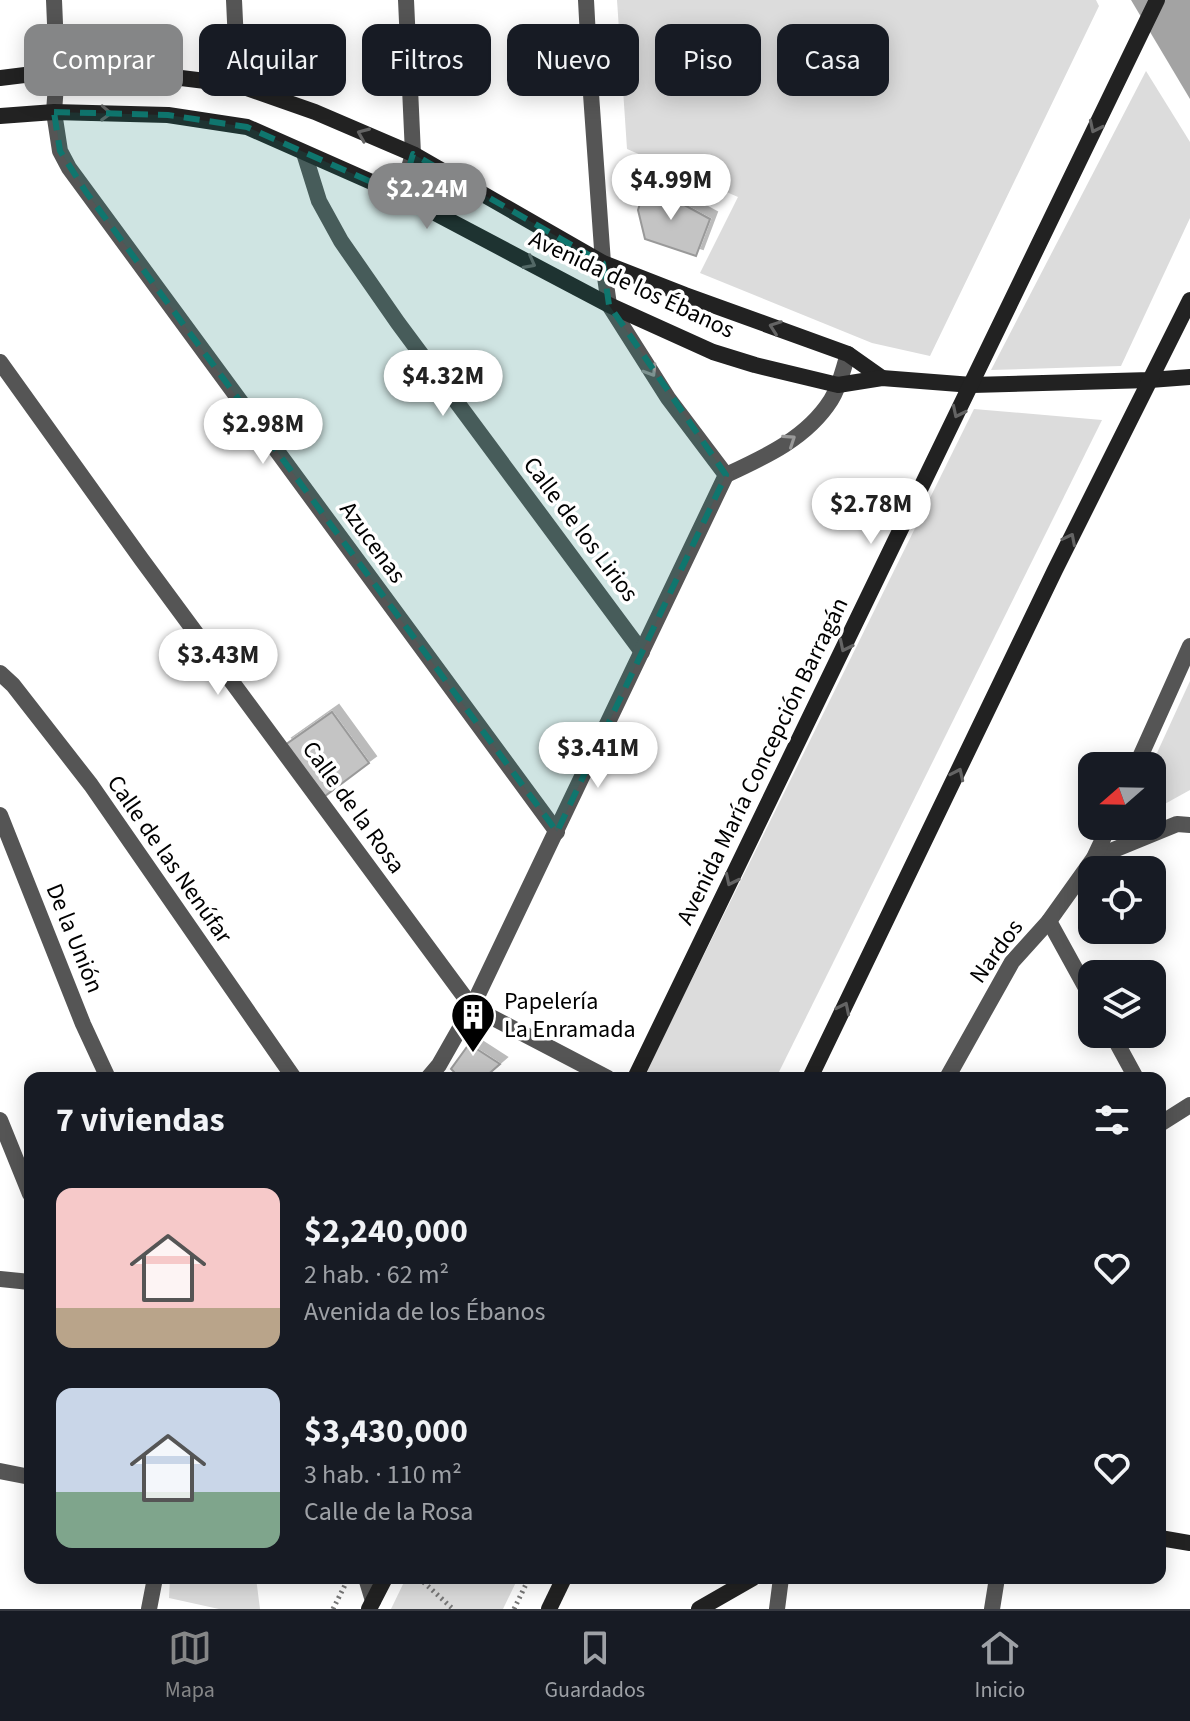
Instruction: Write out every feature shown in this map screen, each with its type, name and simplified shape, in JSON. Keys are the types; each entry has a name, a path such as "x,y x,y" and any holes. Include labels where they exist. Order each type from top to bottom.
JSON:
{"street":[{"name":"Azucenas","path":"54,0 55,24"},
{"path":"234,0 235,24"},
{"path":"401,195 413,154 406,0"},
{"path":"586,0 603,263 609,305 668,398 726,475"},
{"name":"Avenida María Concepción Barragán","path":"638,1072 1157,0"},
{"path":"0,78 24,75"},
{"name":"Azucenas","path":"55,96 54,112 60,151 86,192 557,832"},
{"path":"269,96 413,154 603,263 848,354 882,378"},
{"name":"Avenida de los Ébanos","path":"0,116 54,112 168,115 247,127 401,195 609,305 713,352 838,385"},
{"name":"Calle de los Lirios","path":"304,153 319,201 341,241 398,323 642,652"},
{"path":"813,1072 1055,570 1190,300"},
{"path":"433,1072 472,1007 726,475 767,456 809,427 830,401 848,354"},
{"name":"Calle de la Rosa","path":"0,362 472,1007"},
{"path":"838,385 882,378 972,385 1190,377"},
{"path":"1142,752 1190,646"},
{"name":"Calle de las Nenúfar","path":"0,673 13,685 91,785 290,1072"},
{"name":"De la Unión","path":"0,815 105,1072"},
{"path":"1099,856 1177,824 1190,825"},
{"name":"Nardos","path":"950,1072 1012,962 1049,921 1078,880"},
{"path":"1049,921 1078,974"},
{"path":"472,1007 597,1072"},
{"path":"1120,1048 1133,1072"},
{"path":"1166,1119 1190,1105"},
{"path":"0,1120 24,1179"},
{"path":"0,1279 24,1281"},
{"path":"0,1471 24,1476"},
{"path":"1166,1539 1190,1543"},
{"path":"149,1609 154,1584"},
{"path":"367,1584 371,1605"},
{"path":"371,1605 382,1584"},
{"path":"549,1609 561,1584"},
{"path":"699,1609 743,1584"},
{"path":"777,1609 780,1584"},
{"path":"992,1609 996,1584"}],"path":[{"path":"333,1609 345,1584"},
{"path":"426,1584 453,1609"},
{"path":"514,1609 526,1584"}],"highlighted area":[{"path":"54,112 168,115 247,127 401,195 413,154 603,263 609,305 726,475 557,832 86,192 60,151"}],"shaded area":[{"path":"617,0 1096,0 1099,6 930,356 872,343 700,273 738,197 627,149 623,96 639,96 639,24 619,24"},
{"path":"1131,0 1190,0 1190,99"},
{"path":"1146,71 1190,142 1190,218 1121,366 991,370"},
{"path":"974,409 1102,420 779,1072 646,1072"},
{"path":"1190,681 1190,790 1166,803 1166,752 1157,752"},
{"path":"170,1584 257,1584 260,1609 219,1609 169,1598"},
{"path":"403,1584 515,1584 503,1609 391,1609"}],"building":[{"path":"646,184 710,219 696,256 645,239 638,210"},
{"path":"332,712 369,763 325,796 285,745"},
{"name":"Papelería La Enramada","path":"469,1044 500,1064 491,1072 454,1072 451,1069"}],"place":[{"name":"Papelería La Enramada","path":"473,1054"}]}
